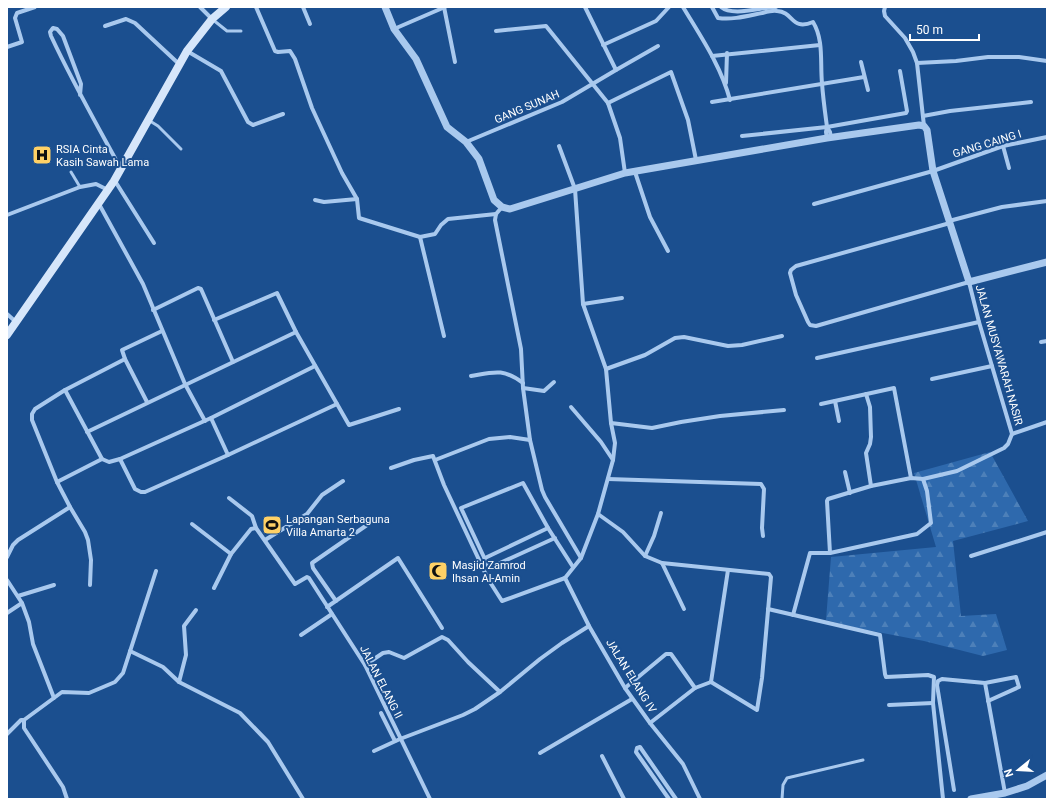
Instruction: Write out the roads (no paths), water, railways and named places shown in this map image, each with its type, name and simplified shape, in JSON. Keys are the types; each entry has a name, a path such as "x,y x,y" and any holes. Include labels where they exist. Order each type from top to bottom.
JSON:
{"main road":[{"path":"7,335 99,204 121,170 179,64 212,19 226,7"}],"street":[{"path":"7,47 22,42 15,18 17,13 35,7"},
{"path":"200,7 212,19"},
{"path":"256,7 275,51 290,51 292,54 312,108 342,173 357,199 359,218 420,237 436,234 441,225 448,219 496,214"},
{"path":"303,7 310,24"},
{"path":"385,7 394,29 416,59 447,127 466,142 479,159 494,200 502,207 510,209 625,173 829,138 919,125 924,126"},
{"path":"394,29 444,7 455,62"},
{"path":"585,7 616,70"},
{"path":"603,45 656,21 669,7"},
{"path":"683,7 712,56 726,86 730,100"},
{"path":"712,7 718,18 728,19 778,11 786,14 796,24 807,24 813,22 818,31 820,45 822,84 827,127 826,132 829,138"},
{"path":"721,7 723,9 735,12 776,7"},
{"path":"885,7 885,16 905,38 917,63 924,126 927,130 933,171 969,282"},
{"path":"105,26 126,19 134,23 179,64"},
{"path":"496,31 546,26 608,103 620,138 625,173"},
{"path":"80,95 81,84 66,44 58,28 53,28 50,32 51,36 80,95 121,170"},
{"path":"712,56 820,45"},
{"name":"GANG SUNAH","path":"466,142 562,102 592,83 658,46"},
{"path":"188,51 221,71 248,122 254,125 282,114"},
{"path":"726,86 727,54"},
{"path":"917,63 956,61 988,57 1019,57 1047,61"},
{"path":"861,62 868,90"},
{"path":"742,136 827,127 906,113 907,111 900,71"},
{"path":"608,103 671,72 688,120 696,160"},
{"path":"712,102 864,77"},
{"path":"923,116 950,111 1031,102"},
{"name":"GANG CAING I","path":"814,204 933,171 1003,146 1047,137"},
{"path":"391,468 414,460 433,456 444,485 488,579 502,601 565,578 581,558 598,514 613,460 615,442 611,423 606,369 583,304 575,189 559,146"},
{"path":"1003,146 1009,168"},
{"path":"635,172 650,217 668,251"},
{"path":"114,181 154,243"},
{"path":"7,214 80,187 96,184 108,190"},
{"path":"315,200 324,202 357,199"},
{"path":"1047,201 1002,207 796,266 790,273 796,295 808,322 810,325 816,326 969,282 1047,262"},
{"path":"99,204 143,284 185,384 205,421"},
{"path":"502,207 496,214 495,220 520,349 530,440 543,494 581,558"},
{"path":"420,237 444,336"},
{"name":"JALAN MUSYAWARAH NASIR","path":"969,282 979,322 1012,434"},
{"path":"153,310 199,288 201,289 233,362"},
{"path":"214,320 277,293 296,332 349,425 399,409"},
{"path":"583,304 622,298"},
{"path":"7,314 16,323"},
{"path":"817,358 979,322"},
{"path":"147,402 122,352 123,349 162,331"},
{"path":"87,432 296,332"},
{"path":"606,369 645,354 678,337 728,346 742,345 782,336"},
{"path":"1041,342 1047,341"},
{"path":"90,585 91,560 88,540 57,482 31,417 35,409 65,390 125,359"},
{"path":"65,390 102,459 109,462 120,459 205,421 315,366"},
{"path":"932,379 992,366"},
{"path":"471,376 499,371 516,377 523,385 544,391 554,382"},
{"path":"821,404 894,388 911,478"},
{"path":"866,394 870,407 871,437 866,453 872,486"},
{"path":"835,401 839,421"},
{"path":"120,459 135,489 143,492 228,455 336,404"},
{"path":"571,407 613,460"},
{"path":"611,423 652,428 697,419 784,410"},
{"path":"211,418 228,455"},
{"path":"830,553 827,501 830,498 872,486 911,478 923,479 957,471 999,452 1008,444 1012,434 1047,422"},
{"path":"435,460 489,439 510,437 530,440"},
{"path":"57,482 102,459"},
{"path":"845,472 850,493"},
{"path":"608,479 761,484 764,489 763,536"},
{"path":"793,615 810,553 830,553 917,534 932,522 927,491 923,479"},
{"path":"229,498 252,516 256,528 265,540 307,514 322,496 343,481"},
{"path":"555,538 489,568 460,508 524,483 548,528 555,538 573,567"},
{"path":"7,556 18,540 70,507"},
{"path":"598,514 623,532 645,556 662,563 769,574 771,577 762,678 757,710 711,682"},
{"path":"645,556 654,536 660,514"},
{"path":"192,524 231,554"},
{"path":"336,601 313,568 312,563 367,525"},
{"path":"214,588 231,554 251,529 256,528"},
{"path":"485,558 548,528"},
{"path":"971,556 1026,540 1047,532"},
{"name":"JALAN ELANG II","path":"265,540 295,584 307,577 310,578 365,665 430,799"},
{"path":"327,607 398,558 442,628"},
{"path":"662,563 684,609"},
{"path":"711,682 728,570"},
{"path":"7,734 21,720 24,720 62,692 89,693 115,682 123,673 156,571"},
{"name":"JALAN ELANG IV","path":"565,578 589,626 625,688 683,764 700,799"},
{"path":"7,580 22,603 29,622 33,644 54,698"},
{"path":"18,596 54,585"},
{"path":"7,613 22,603"},
{"path":"179,682 186,655 184,626 196,610"},
{"path":"768,610 880,635 884,674 886,677 928,675 934,677 933,703 944,799"},
{"path":"301,635 332,614"},
{"path":"374,752 400,739 469,712 500,692 562,643 589,626"},
{"path":"365,665 383,653 388,652 404,658 442,637 448,640 468,662 500,692"},
{"path":"130,651 163,667 179,682 240,713 268,742 303,799"},
{"path":"625,688 666,654 671,654 694,688"},
{"path":"954,790 937,685 938,681 942,679 985,683 1016,677 1019,687 988,701"},
{"path":"650,722 694,688 711,682"},
{"path":"985,683 1005,793"},
{"path":"540,753 632,699"},
{"path":"889,704 933,703"},
{"path":"381,713 395,742"},
{"path":"24,720 24,728 63,786 67,799"},
{"path":"670,799 636,752 637,748 640,747 676,799"},
{"path":"602,756 624,799"},
{"path":"971,799 1005,793 1027,786 1047,775"}],"lane":[{"path":"212,19 227,31 241,31"},
{"path":"148,120 158,126 181,150"},
{"path":"71,172 80,187"},
{"path":"782,799 783,785 787,778 863,760"}],"place":[{"name":"RSIA Cinta Kasih Sawah Lama","path":"42,155"},
{"name":"Lapangan Serbaguna Villa Amarta 2","path":"272,525"},
{"name":"Masjid Zamrod Ihsan Al-Amin","path":"438,571"}]}
